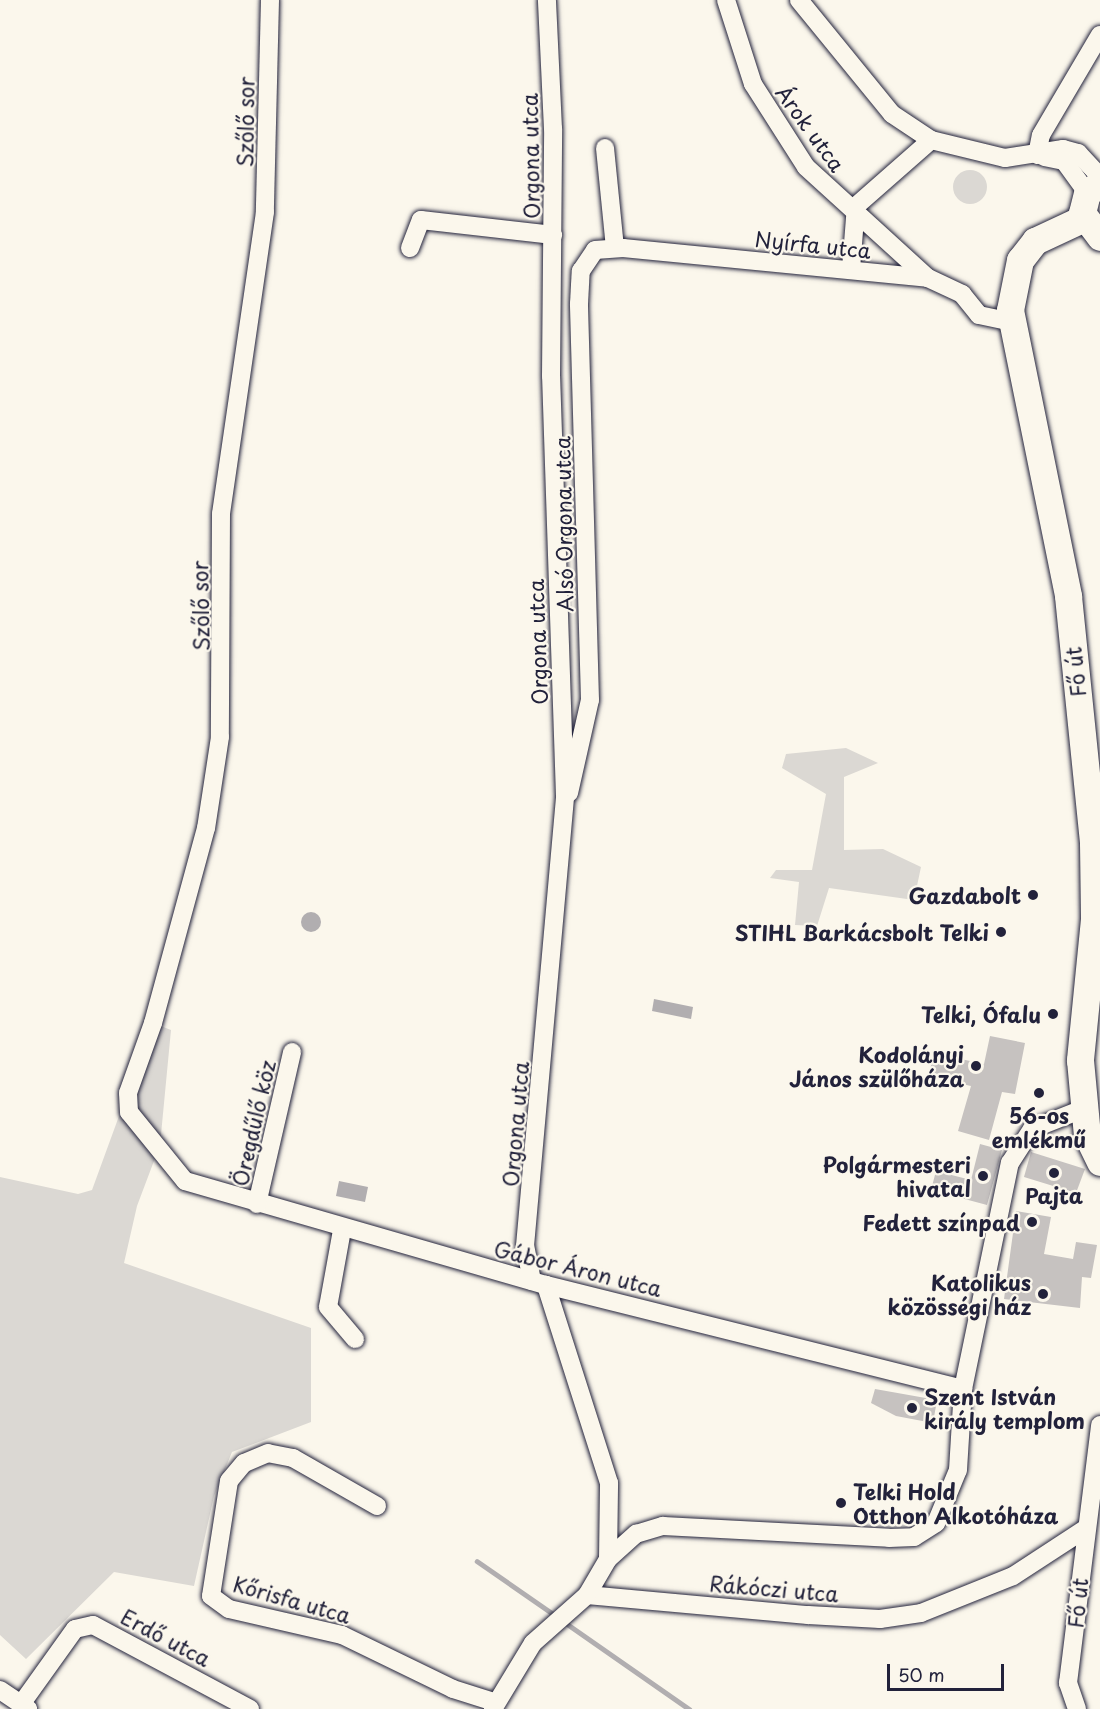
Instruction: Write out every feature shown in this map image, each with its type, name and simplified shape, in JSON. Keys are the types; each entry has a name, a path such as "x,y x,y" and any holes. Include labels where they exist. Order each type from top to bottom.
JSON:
{"main road":[{"name":"Fő út","path":"1094,202 1035,241 1020,260 1011,288 1013,322 1068,596 1094,843 1097,919 1080,1060 1087,1136 1100,1162"}],"street":[{"name":"Szőlő sor","path":"185,1181 129,1112 128,1093 153,1023 206,828 220,737 221,514 265,212 270,0"},
{"name":"Orgona utca","path":"547,0 554,235 551,376 565,796 525,1246 609,1483 608,1559"},
{"name":"Árok utca","path":"726,0 753,84 774,123 806,166 852,214 928,278"},
{"path":"799,0 892,114 931,140 1005,158 1037,155 1064,161 1094,202"},
{"path":"1037,155 1041,135 1100,35"},
{"path":"851,269 852,214 931,140"},
{"path":"605,148 615,248"},
{"path":"410,248 421,220 554,235"},
{"name":"Nyírfa utca","path":"595,250 615,248 928,278 962,294 979,315 1013,322"},
{"name":"Alsó Orgona utca","path":"565,796 572,792 590,700 579,304 581,271 595,250"},
{"name":"Öregdűlő köz","path":"257,1204 292,1052"},
{"path":"493,1706 533,1643 571,1613 587,1595 608,1559 636,1534 663,1526 914,1537 936,1522 951,1497 963,1428 963,1389 1017,1144 1032,1129 1083,1109"},
{"name":"Gábor Áron utca","path":"185,1181 342,1230 539,1283 963,1389"},
{"path":"342,1230 328,1307 355,1338"},
{"name":"Fő út","path":"1077,1709 1068,1683 1085,1529 1100,1425"},
{"name":"Kőrisfa utca","path":"377,1506 294,1458 268,1453 244,1462 229,1481 211,1596 229,1609 342,1635 493,1706"},
{"name":"Rákóczi utca","path":"587,1595 808,1615 910,1615 959,1602 1014,1576 1085,1529"},
{"name":"Erdő utca","path":"25,1706 75,1629 93,1626 250,1709"},
{"path":"0,1690 25,1706"}],"shaded area":[{"path":"970,170 982,175 987,187 982,199 970,204 958,199 953,187 958,175"},
{"path":"846,748 878,763 844,777 844,850 883,849 921,867 914,900 829,888 817,926 795,925 799,882 770,878 776,870 812,870 826,794 782,768 786,754"},
{"path":"307,912 315,912 321,918 321,926 315,932 307,932 301,926 301,918"},
{"path":"654,999 693,1007 691,1019 652,1011"},
{"path":"153,1023 171,1030 160,1145 137,1206 124,1263 311,1328 311,1422 232,1452 214,1496 194,1586 114,1572 26,1659 0,1635 0,1177 78,1194 92,1190"},
{"path":"339,1181 368,1187 365,1202 336,1196"}],"building":[{"name":"Kodolányi János szülőháza","path":"990,1036 1025,1043 1015,1094 1002,1092 989,1140 958,1131 971,1086 929,1077 933,1053 984,1064"},
{"name":"Polgármesteri hivatal","path":"980,1144 1002,1150 987,1205 931,1190 936,1171 971,1180"},
{"name":"Pajta","path":"1031,1152 1085,1169 1076,1193 1024,1177"},
{"path":"1016,1211 1051,1217 1044,1254 1073,1259 1076,1242 1097,1245 1091,1278 1082,1277 1080,1308 1004,1299"},
{"name":"Szent István király templom","path":"875,1389 937,1400 933,1423 896,1416 871,1403"}],"waterway":[{"path":"477,1561 556,1616"},
{"path":"563,1621 689,1709"}],"place":[{"name":"Gazdabolt","path":"1033,895"},
{"name":"STIHL Barkácsbolt Telki","path":"1001,932"},
{"name":"Telki, Ófalu","path":"1053,1014"},
{"name":"Kodolányi János szülőháza","path":"976,1066"},
{"name":"56-os emlékmű","path":"1039,1093"},
{"name":"Pajta","path":"1054,1173"},
{"name":"Polgármesteri hivatal","path":"983,1176"},
{"name":"Fedett színpad","path":"1032,1222"},
{"name":"Katolikus közösségi ház","path":"1043,1294"},
{"name":"Szent István király templom","path":"912,1408"},
{"name":"Telki Hold Otthon Alkotóháza","path":"841,1503"}]}
